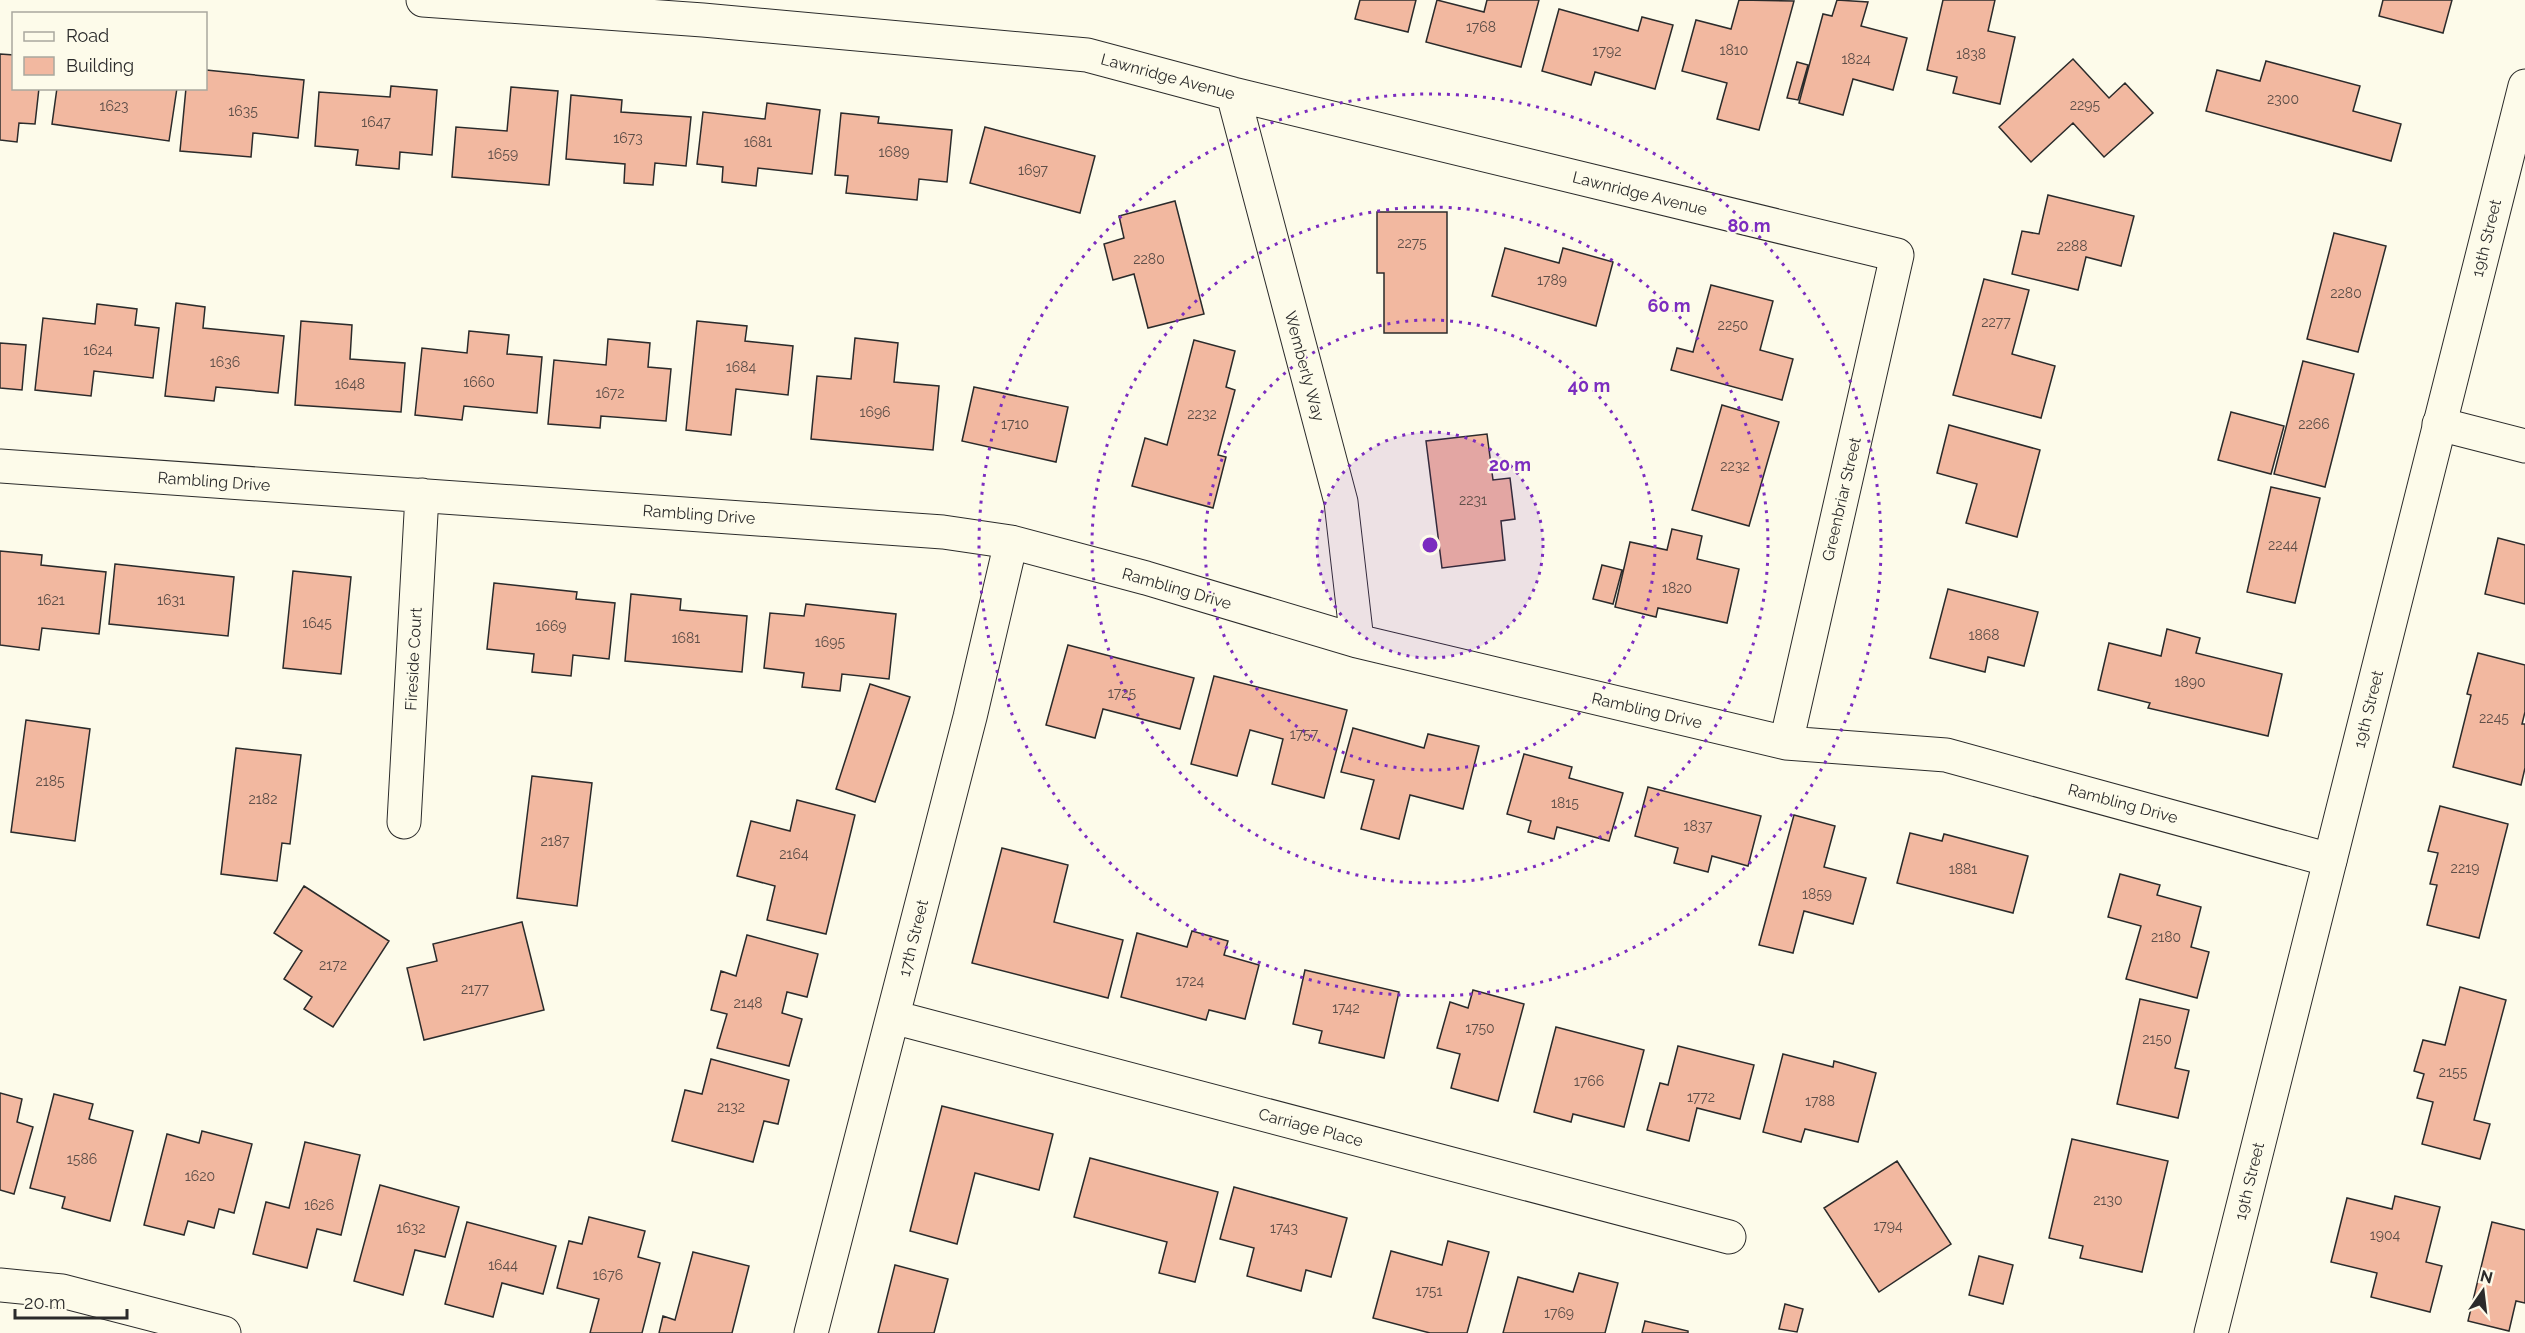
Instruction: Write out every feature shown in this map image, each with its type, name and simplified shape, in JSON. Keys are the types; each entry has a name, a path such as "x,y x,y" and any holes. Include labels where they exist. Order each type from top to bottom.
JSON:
{"street":[{"name":"Lawnridge Avenue","path":"423,0 703,10 1087,55 1233,94 1897,255"},
{"name":"19th Street","path":"2218,1331 2330,860 2525,86"},
{"name":"Wemberly Way","path":"1233,94 1341,502 1357,641"},
{"name":"Greenbriar Street","path":"1786,743 1897,255"},
{"path":"2439,424 2525,446"},
{"name":"Rambling Drive","path":"0,466 943,531 1011,542 1146,578 1357,641 1786,743 1946,755 2330,860"},
{"name":"Fireside Court","path":"404,822 422,495"},
{"name":"17th Street","path":"811,1333 970,717 1011,542"},
{"name":"Carriage Place","path":"893,1017 1729,1237"},
{"path":"0,1285 62,1291 224,1333"}],"building":[{"path":"1360,0 1416,0 1408,32 1355,19"},
{"path":"1437,0 1484,12 1487,0 1539,0 1521,67 1426,42"},
{"path":"1739,0 1794,1 1759,130 1717,119 1727,83 1682,71 1696,20 1731,29"},
{"path":"1837,0 1868,2 1861,26 1907,38 1893,90 1853,79 1843,115 1799,103 1823,14 1832,16"},
{"path":"1943,0 1995,0 1988,31 2015,37 2000,104 1953,93 1957,77 1927,70"},
{"path":"2383,0 2452,0 2443,33 2379,16"},
{"path":"1559,9 1638,31 1642,17 1673,25 1655,89 1595,72 1591,85 1542,71"},
{"path":"0,54 12,55 12,90 39,90 35,124 19,123 17,142 0,140"},
{"path":"2073,59 2109,98 2125,83 2153,113 2104,157 2073,123 2031,162 1999,127"},
{"path":"2266,61 2360,86 2353,111 2401,124 2391,161 2206,111 2217,70 2260,81"},
{"path":"1797,62 1808,65 1798,100 1787,98"},
{"path":"207,70 304,80 298,138 253,133 251,157 180,151 186,90 207,90"},
{"path":"391,86 437,90 432,155 400,152 399,169 356,165 358,150 315,146 319,92 390,97"},
{"path":"511,87 558,91 549,185 452,177 456,127 507,131"},
{"path":"57,90 177,90 169,141 52,124"},
{"path":"571,95 622,100 621,112 691,117 686,166 655,163 653,185 624,183 625,164 566,159"},
{"path":"767,103 820,110 812,174 758,168 756,186 722,182 723,167 697,164 703,112 765,119"},
{"path":"841,113 879,117 878,123 952,130 947,182 919,179 917,200 846,193 848,176 835,175"},
{"path":"985,127 1095,156 1080,213 970,183"},
{"path":"2048,195 2134,216 2121,266 2086,257 2078,290 2012,274 2022,231 2039,234"},
{"path":"1175,201 1204,314 1148,328 1134,274 1113,280 1104,244 1124,238 1119,216"},
{"path":"1377,212 1447,212 1447,333 1384,333 1384,273 1377,273"},
{"path":"2334,233 2386,246 2358,352 2307,339"},
{"path":"1505,248 1559,263 1563,248 1613,262 1596,326 1492,296"},
{"path":"1984,279 2029,290 2012,354 2055,366 2041,418 1953,395"},
{"path":"1711,285 1773,301 1760,350 1793,359 1782,400 1671,370 1677,348 1693,352"},
{"path":"176,303 205,307 203,328 284,336 278,393 216,387 214,401 165,396"},
{"path":"97,304 137,309 135,325 159,328 153,378 94,371 91,396 35,390 43,318 95,324"},
{"path":"301,321 352,325 350,359 405,363 401,412 295,405"},
{"path":"697,321 747,326 745,341 793,346 788,395 736,389 731,435 686,430"},
{"path":"469,331 509,335 507,354 542,357 537,413 464,406 462,420 415,415 422,348 467,353"},
{"path":"855,338 898,343 894,382 939,386 933,450 811,439 817,376 851,379"},
{"path":"608,339 650,343 648,367 671,369 666,421 601,416 600,428 548,424 554,360 606,365"},
{"path":"1194,340 1235,351 1226,387 1235,390 1218,455 1226,457 1213,508 1132,486 1145,438 1167,445"},
{"path":"0,343 26,345 22,390 0,388"},
{"path":"2303,361 2354,374 2325,487 2274,474"},
{"path":"974,387 1068,407 1056,462 962,441"},
{"path":"1722,405 1779,422 1749,526 1692,510"},
{"path":"2231,412 2284,426 2271,474 2218,460"},
{"path":"1949,425 2040,450 2017,537 1966,523 1977,484 1937,473"},
{"path":"1487,434 1493,480 1510,478 1515,519 1501,521 1505,560 1442,568 1426,441"},
{"path":"2271,487 2320,498 2295,603 2247,592"},
{"path":"1672,529 1702,536 1697,559 1739,569 1727,623 1658,608 1656,617 1615,607 1630,542 1667,550"},
{"path":"2498,538 2525,545 2525,604 2485,594"},
{"path":"0,551 42,555 41,565 106,572 99,634 42,628 39,650 0,645"},
{"path":"115,564 234,577 228,636 109,624"},
{"path":"1602,565 1622,570 1613,604 1593,599"},
{"path":"293,571 351,577 341,674 283,668"},
{"path":"494,583 577,592 576,599 615,603 609,659 573,655 571,676 532,672 534,654 487,649"},
{"path":"1948,589 2038,612 2024,666 1988,657 1985,672 1930,658"},
{"path":"631,594 681,599 680,610 747,616 742,672 625,661"},
{"path":"806,604 896,614 889,679 842,674 840,691 802,687 804,673 764,668 770,613 804,616"},
{"path":"2167,629 2200,638 2196,653 2282,674 2268,736 2148,708 2150,703 2098,690 2109,643 2161,656"},
{"path":"1068,645 1194,678 1180,729 1103,709 1095,738 1046,725"},
{"path":"2478,653 2525,665 2525,712 2522,724 2525,724 2525,768 2521,785 2453,767 2471,695 2467,694"},
{"path":"1214,676 1347,710 1324,798 1272,784 1283,739 1250,730 1237,776 1191,764"},
{"path":"870,684 910,697 875,802 836,789"},
{"path":"26,720 90,729 75,841 11,832"},
{"path":"1353,728 1424,748 1428,734 1479,746 1463,809 1410,795 1399,839 1361,829 1374,780 1341,772"},
{"path":"236,748 301,755 290,844 282,843 277,881 221,874"},
{"path":"1524,754 1572,767 1569,778 1623,793 1609,841 1557,827 1554,839 1528,832 1531,821 1507,814"},
{"path":"532,776 592,783 577,906 517,898"},
{"path":"1648,787 1761,816 1748,866 1712,856 1708,872 1674,863 1678,848 1635,836"},
{"path":"797,800 855,815 826,934 767,920 775,886 737,876 751,821 790,831"},
{"path":"2440,806 2508,824 2479,938 2427,925 2437,885 2430,884 2438,853 2428,851"},
{"path":"1794,815 1835,826 1824,867 1866,878 1853,924 1804,911 1793,953 1759,945"},
{"path":"1910,833 1942,841 1944,834 2028,856 2013,913 1897,883"},
{"path":"1002,848 1068,865 1054,922 1123,940 1108,998 972,963"},
{"path":"2120,874 2160,885 2157,895 2201,907 2191,947 2209,952 2197,998 2126,979 2141,926 2108,917"},
{"path":"304,886 389,941 333,1027 304,1009 312,997 284,979 302,951 274,933"},
{"path":"522,922 544,1010 424,1040 407,968 437,961 433,944"},
{"path":"1192,931 1228,941 1224,955 1259,965 1245,1019 1209,1010 1206,1020 1121,997 1137,933 1187,947"},
{"path":"747,935 818,954 807,997 787,992 782,1013 802,1019 789,1066 717,1048 727,1014 711,1010 721,971 736,976"},
{"path":"1305,970 1399,992 1384,1058 1319,1043 1322,1031 1293,1024"},
{"path":"2460,987 2506,1000 2474,1120 2490,1124 2480,1159 2422,1144 2433,1102 2417,1098 2424,1074 2414,1071 2423,1040 2445,1045"},
{"path":"1473,990 1524,1004 1498,1101 1451,1088 1460,1054 1437,1048 1450,1002 1468,1008"},
{"path":"2140,999 2189,1010 2175,1068 2189,1071 2178,1118 2117,1104"},
{"path":"1556,1027 1644,1050 1624,1127 1573,1114 1571,1122 1534,1112"},
{"path":"1678,1046 1754,1065 1740,1119 1697,1108 1689,1141 1647,1130 1660,1083 1668,1085"},
{"path":"1783,1054 1833,1067 1834,1061 1876,1073 1858,1142 1805,1129 1801,1142 1763,1132"},
{"path":"711,1059 789,1080 778,1124 764,1121 753,1162 672,1141 685,1090 702,1094"},
{"path":"0,1093 22,1099 17,1122 33,1127 14,1194 0,1190"},
{"path":"54,1094 93,1104 89,1119 133,1131 110,1221 62,1208 65,1197 30,1188"},
{"path":"942,1106 1053,1134 1039,1190 975,1173 957,1244 910,1231"},
{"path":"202,1131 252,1144 234,1213 219,1209 214,1228 188,1221 184,1235 144,1225 167,1134 199,1143"},
{"path":"2072,1139 2168,1161 2142,1272 2080,1258 2083,1246 2049,1238"},
{"path":"305,1142 360,1155 341,1235 317,1229 307,1268 253,1254 266,1202 289,1208"},
{"path":"1090,1158 1218,1192 1195,1282 1159,1273 1167,1242 1074,1217"},
{"path":"1897,1161 1951,1244 1879,1292 1824,1208"},
{"path":"380,1185 459,1207 445,1257 415,1250 403,1295 354,1281"},
{"path":"1234,1187 1347,1218 1331,1277 1306,1270 1301,1291 1247,1276 1254,1248 1220,1239"},
{"path":"2395,1196 2440,1207 2426,1262 2442,1266 2430,1312 2371,1297 2377,1273 2331,1262 2347,1198 2392,1209"},
{"path":"589,1217 645,1231 638,1257 660,1263 642,1333 590,1333 599,1299 557,1288 569,1241 582,1244"},
{"path":"467,1222 556,1246 543,1294 502,1283 493,1317 445,1304"},
{"path":"2492,1222 2525,1230 2525,1303 2516,1301 2509,1331 2468,1321"},
{"path":"1448,1241 1489,1252 1467,1333 1430,1333 1373,1318 1391,1251 1442,1265"},
{"path":"693,1252 749,1266 732,1333 659,1333 663,1316 675,1320"},
{"path":"1979,1256 2013,1265 2003,1304 1969,1295"},
{"path":"895,1265 948,1279 934,1333 878,1333"},
{"path":"1579,1273 1618,1283 1605,1333 1503,1333 1518,1277 1573,1292"},
{"path":"1785,1304 1803,1309 1797,1332 1779,1329"},
{"path":"1645,1321 1688,1331 1688,1333 1642,1333"}]}
